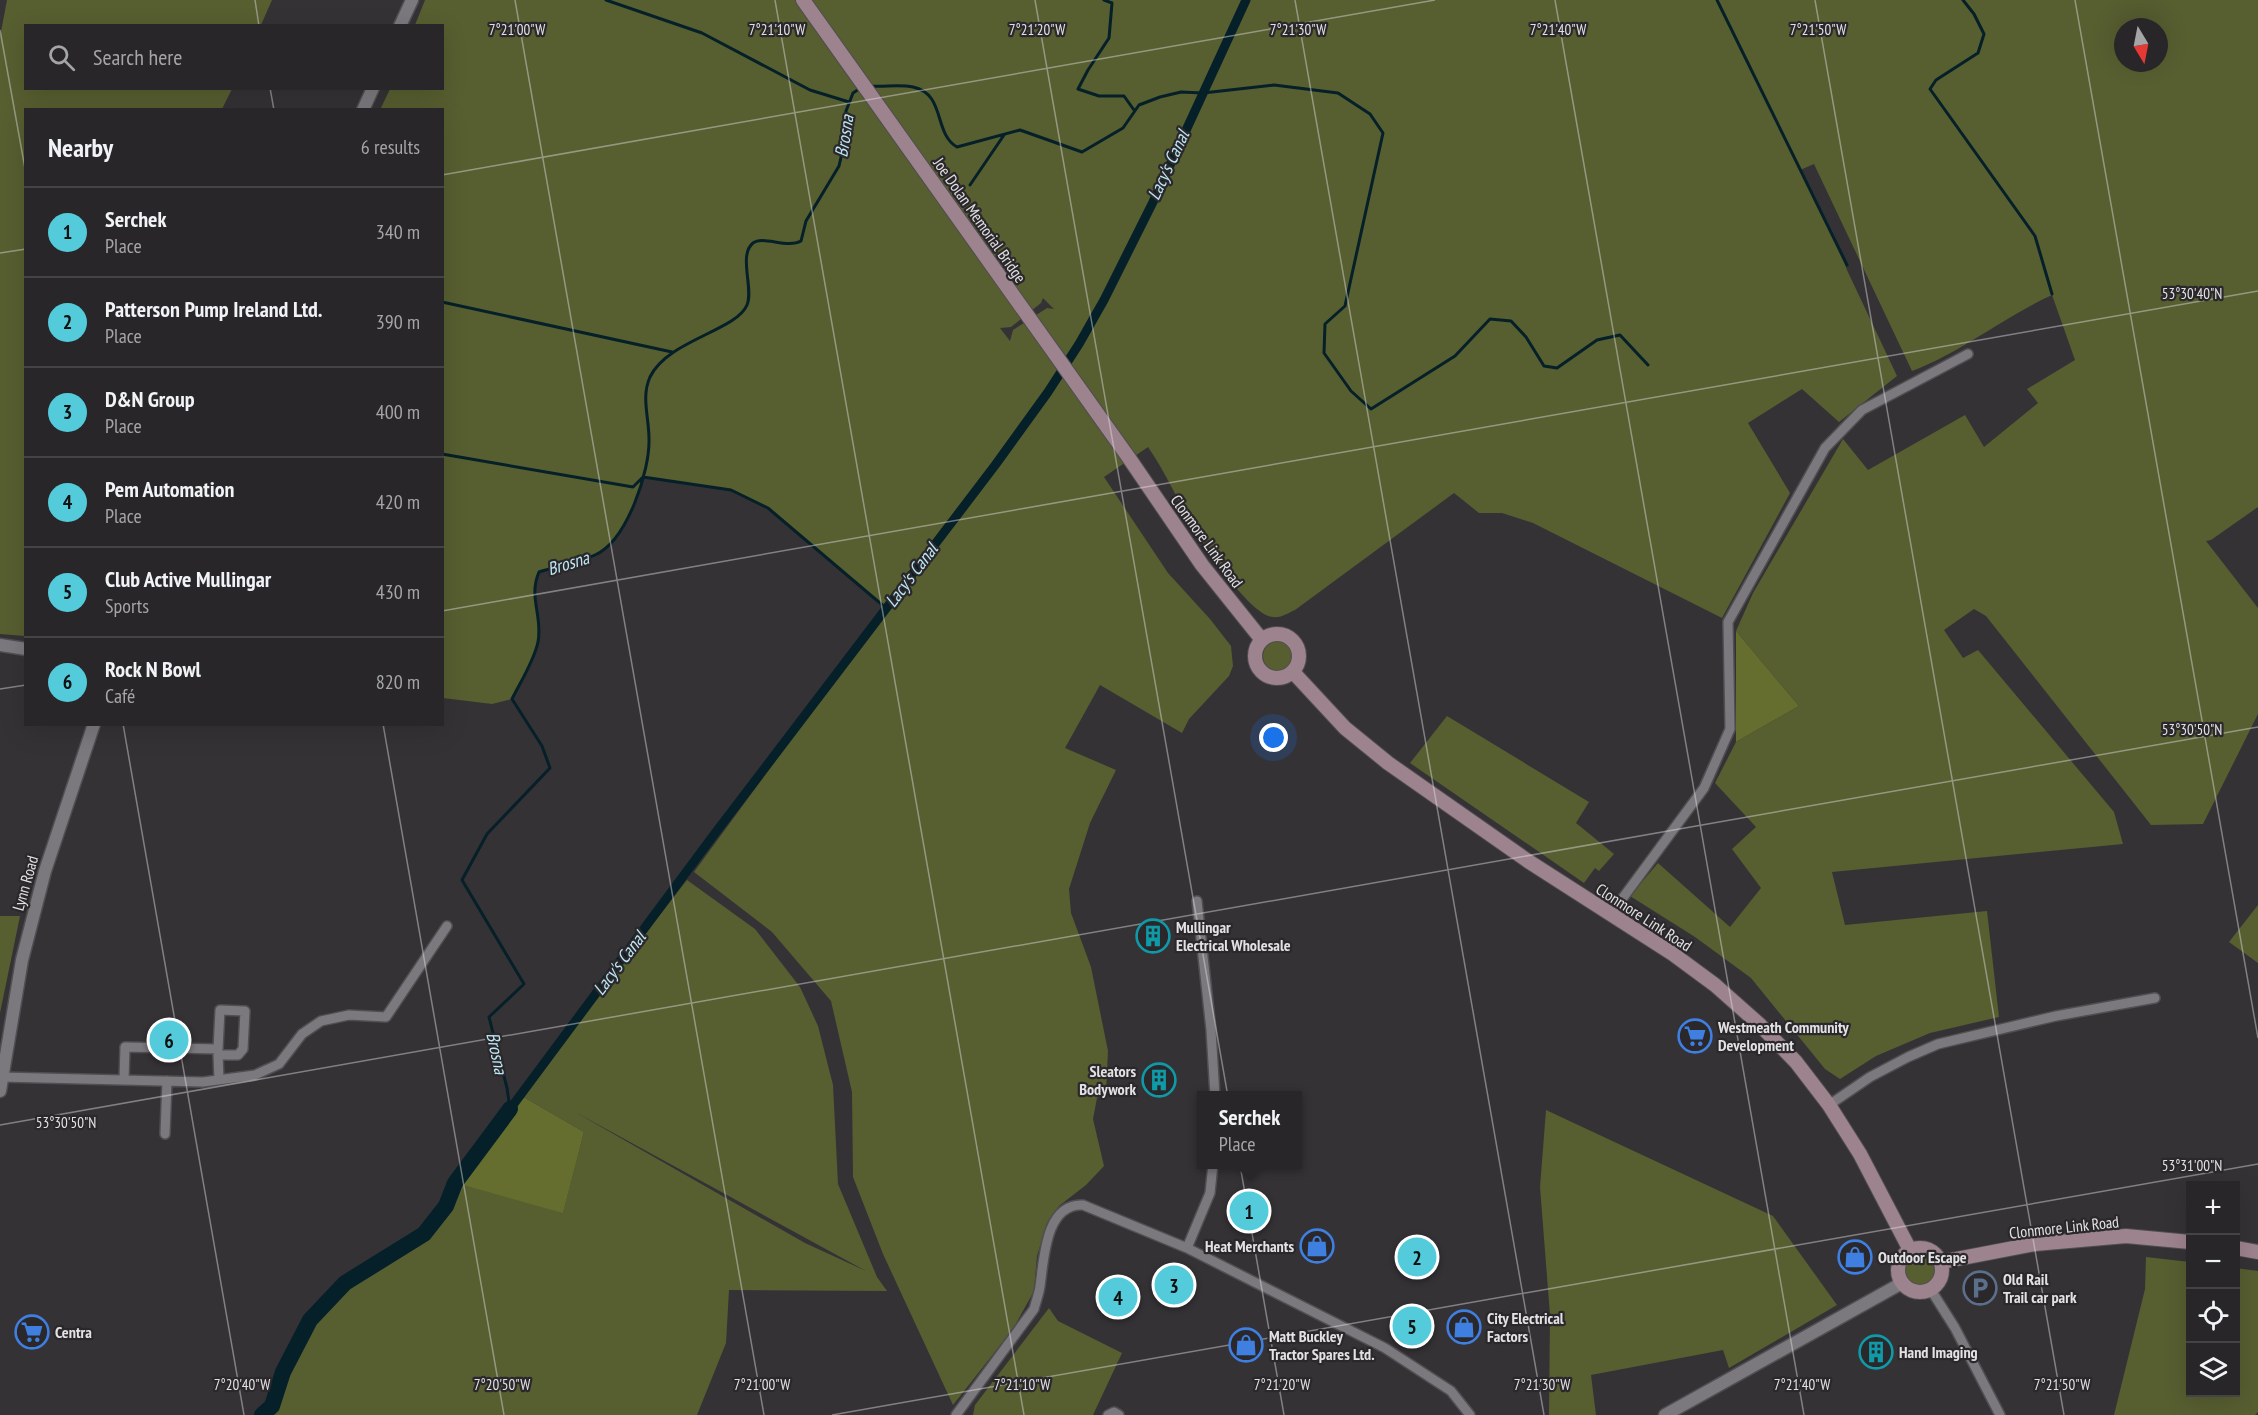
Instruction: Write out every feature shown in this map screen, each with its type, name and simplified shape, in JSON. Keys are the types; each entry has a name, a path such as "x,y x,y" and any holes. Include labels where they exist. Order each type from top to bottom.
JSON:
{"main road":[{"name":"Joe Dolan Memorial Bridge","path":"803,0 1129,458"},
{"name":"Clonmore Link Road","path":"1129,458 1202,566 1262,640"},
{"path":"1281,634 1293,640 1300,652 1298,666 1293,672 1281,679 1274,679 1262,673 1255,660 1262,640 1268,636 1281,634"},
{"name":"Clonmore Link Road","path":"1293,672 1345,728 1388,763 1528,861 1672,954 1715,985 1759,1024 1796,1062 1829,1105 1860,1154 1910,1250"},
{"name":"Clonmore Link Road","path":"1941,1262 2036,1244 2126,1236 2186,1242"},
{"path":"1924,1248 1937,1256 1941,1262 1942,1275 1931,1290 1918,1293 1906,1288 1898,1276 1899,1261 1910,1250 1924,1248"},
{"path":"2240,1249 2258,1252"}],"street":[{"path":"401,24 412,0"},
{"path":"364,108 372,90"},
{"path":"1611,914 1704,788 1730,729 1728,622 1825,448 1862,410 1968,354"},
{"path":"0,645 24,648"},
{"name":"Lynn Road","path":"0,1091 22,960 45,871 93,726"},
{"path":"1197,902 1212,1030 1215,1091"},
{"path":"1,1077 203,1082 255,1075 279,1064 302,1034 321,1021 349,1015 386,1017 447,926"},
{"path":"1829,1105 1870,1077 1938,1044 2056,1016 2155,998"},
{"path":"124,1080 125,1047 218,1049 220,1010 245,1011 243,1049 238,1055 218,1055 219,1080"},
{"path":"165,1134 167,1081"},
{"path":"1187,1248 1210,1193 1212,1169"},
{"path":"956,1415 1034,1309 1040,1290 1049,1231 1061,1212 1074,1204 1083,1204 1187,1248 1385,1348 1451,1391 1470,1415"},
{"path":"1665,1415 1902,1283"},
{"path":"1931,1290 1955,1328 2000,1415"},
{"path":"1108,1415 1114,1412 1119,1415"}],"green space":[{"path":"7,0 272,0 261,24 24,24 24,90 232,90 222,108 24,108 24,636 0,634 0,37"},
{"path":"425,0 2258,0 2258,507 2211,540 2206,541 2258,608 2258,714 2203,824 2151,825 1986,616 1974,609 1944,630 1963,658 1978,650 2114,812 2123,844 1832,872 1845,925 1987,911 1999,1017 1930,1033 1876,1056 1840,1079 1825,1069 1751,978 1695,937 1630,896 1658,863 1730,927 1761,888 1732,849 1756,827 1715,783 1736,742 1799,706 1736,631 1753,593 1843,439 1868,470 1965,415 1984,447 2038,403 2027,389 2075,360 2052,295 1947,355 1912,371 1814,164 1800,170 1897,376 1839,422 1802,389 1748,423 1790,493 1722,618 1533,523 1502,513 1479,513 1454,493 1295,610 1273,617 1255,608 1217,562 1196,532 1148,447 1104,477 1168,573 1231,646 1233,666 1229,676 1189,719 1182,733 1100,685 1065,748 1116,770 1090,823 1069,889 1071,913 1091,967 1108,1051 1106,1094 1097,1098 1093,1119 1104,1166 1086,1185 1059,1206 1047,1223 1037,1256 1034,1291 1013,1329 953,1405 883,1254 853,1177 852,1092 831,1001 772,932 694,872 886,610 768,508 731,490 643,477 628,521 615,540 597,554 539,572 535,590 539,624 538,642 531,663 512,699 492,704 444,698 444,108 381,108 390,90 444,90 444,24 415,24","holes":["1043,298 1054,309 1047,308 1013,330 1010,341 1000,328 1011,327 1041,303"]},
{"path":"1736,631 1799,706 1736,742"},
{"path":"1278,641 1289,645 1293,656 1289,667 1278,671 1267,667 1263,656 1267,645"},
{"path":"1447,716 1589,802 1576,823 1614,854 1599,871 1595,868 1584,883 1410,763"},
{"path":"687,880 755,929 800,987 818,1026 833,1085 838,1184 877,1277 887,1291 729,1290 726,1343 697,1415 262,1415 272,1406 283,1372 310,1320 345,1283 424,1234 446,1206 455,1183 563,1212 584,1132 520,1095","holes":["575,1112 866,1271 805,1243"]},
{"path":"2258,905 2258,963 2229,942"},
{"path":"0,916 20,916 0,1013"},
{"path":"520,1095 584,1132 563,1213 455,1183"},
{"path":"1546,1110 1773,1216 1837,1305 1729,1368 1723,1350 1591,1375 1596,1415 1549,1415 1550,1315 1540,1187"},
{"path":"1920,1253 1932,1258 1937,1270 1932,1282 1920,1287 1908,1282 1903,1270 1908,1258"},
{"path":"2146,1257 2186,1262 2186,1397 2240,1397 2240,1269 2258,1271 2258,1412 2255,1415 2114,1415 2145,1289"},
{"path":"1049,1308 1058,1321 1122,1353 1093,1415 973,1415 975,1405"}],"waterway":[{"path":"606,0 702,33 810,90 849,102"},
{"name":"Brosna","path":"1104,0 1112,3 1109,38 1078,89 1099,96 1124,96 1134,110"},
{"name":"Lacy's Canal","path":"510,1109 1048,392 1104,300 1153,202 1246,0"},
{"path":"1717,0 1847,265"},
{"path":"1963,0 1974,14 1984,34 1978,53 1936,80 1930,89 2035,236 2052,294"},
{"path":"871,86 908,86 923,91 935,105 945,133 957,147 1020,130 1082,152 1123,128 1139,105 1181,92 1203,93 1274,85 1338,93 1370,114 1383,133 1345,306 1325,324 1324,353 1351,391 1371,409 1455,356 1490,319 1511,321 1526,337 1544,366 1557,368 1597,340 1620,335 1648,365"},
{"name":"Brosna","path":"510,1109 489,1017 524,984 462,880 487,834 550,768 542,746 512,699 530,664 538,642 539,624 535,590 539,572 595,555 607,547 617,535 634,504 645,469 649,439 646,392 650,377 659,364 671,354 730,322 747,305 749,290 746,264 749,248 753,243 763,240 789,244 801,241 806,221 839,166 846,111 853,93 862,87"},
{"path":"970,185 1004,135"},
{"path":"444,302 672,352"},
{"path":"444,454 633,487 643,477 731,490 768,508 887,609"},
{"name":"Brosna","path":"262,1415 272,1406 283,1372 310,1320 345,1283 424,1234 446,1206 455,1183 510,1109"}],"place":[{"name":"Mullingar Electrical Wholesale","path":"1153,936"},
{"name":"Westmeath Community Development","path":"1695,1036"},
{"name":"Rock N Bowl","path":"169,1040"},
{"name":"Sleators Bodywork","path":"1159,1080"},
{"name":"Serchek","path":"1249,1211"},
{"name":"Heat Merchants","path":"1317,1246"},
{"name":"Patterson Pump Ireland Ltd.","path":"1417,1257"},
{"name":"Outdoor Escape","path":"1855,1257"},
{"name":"D&N Group","path":"1174,1285"},
{"name":"Old Rail Trail car park","path":"1980,1288"},
{"name":"Pem Automation","path":"1118,1297"},
{"name":"Club Active Mullingar","path":"1412,1326"},
{"name":"City Electrical Factors","path":"1464,1327"},
{"name":"Centra","path":"32,1332"},
{"name":"Matt Buckley Tractor Spares Ltd.","path":"1246,1345"},
{"name":"Hand Imaging","path":"1876,1352"}]}
